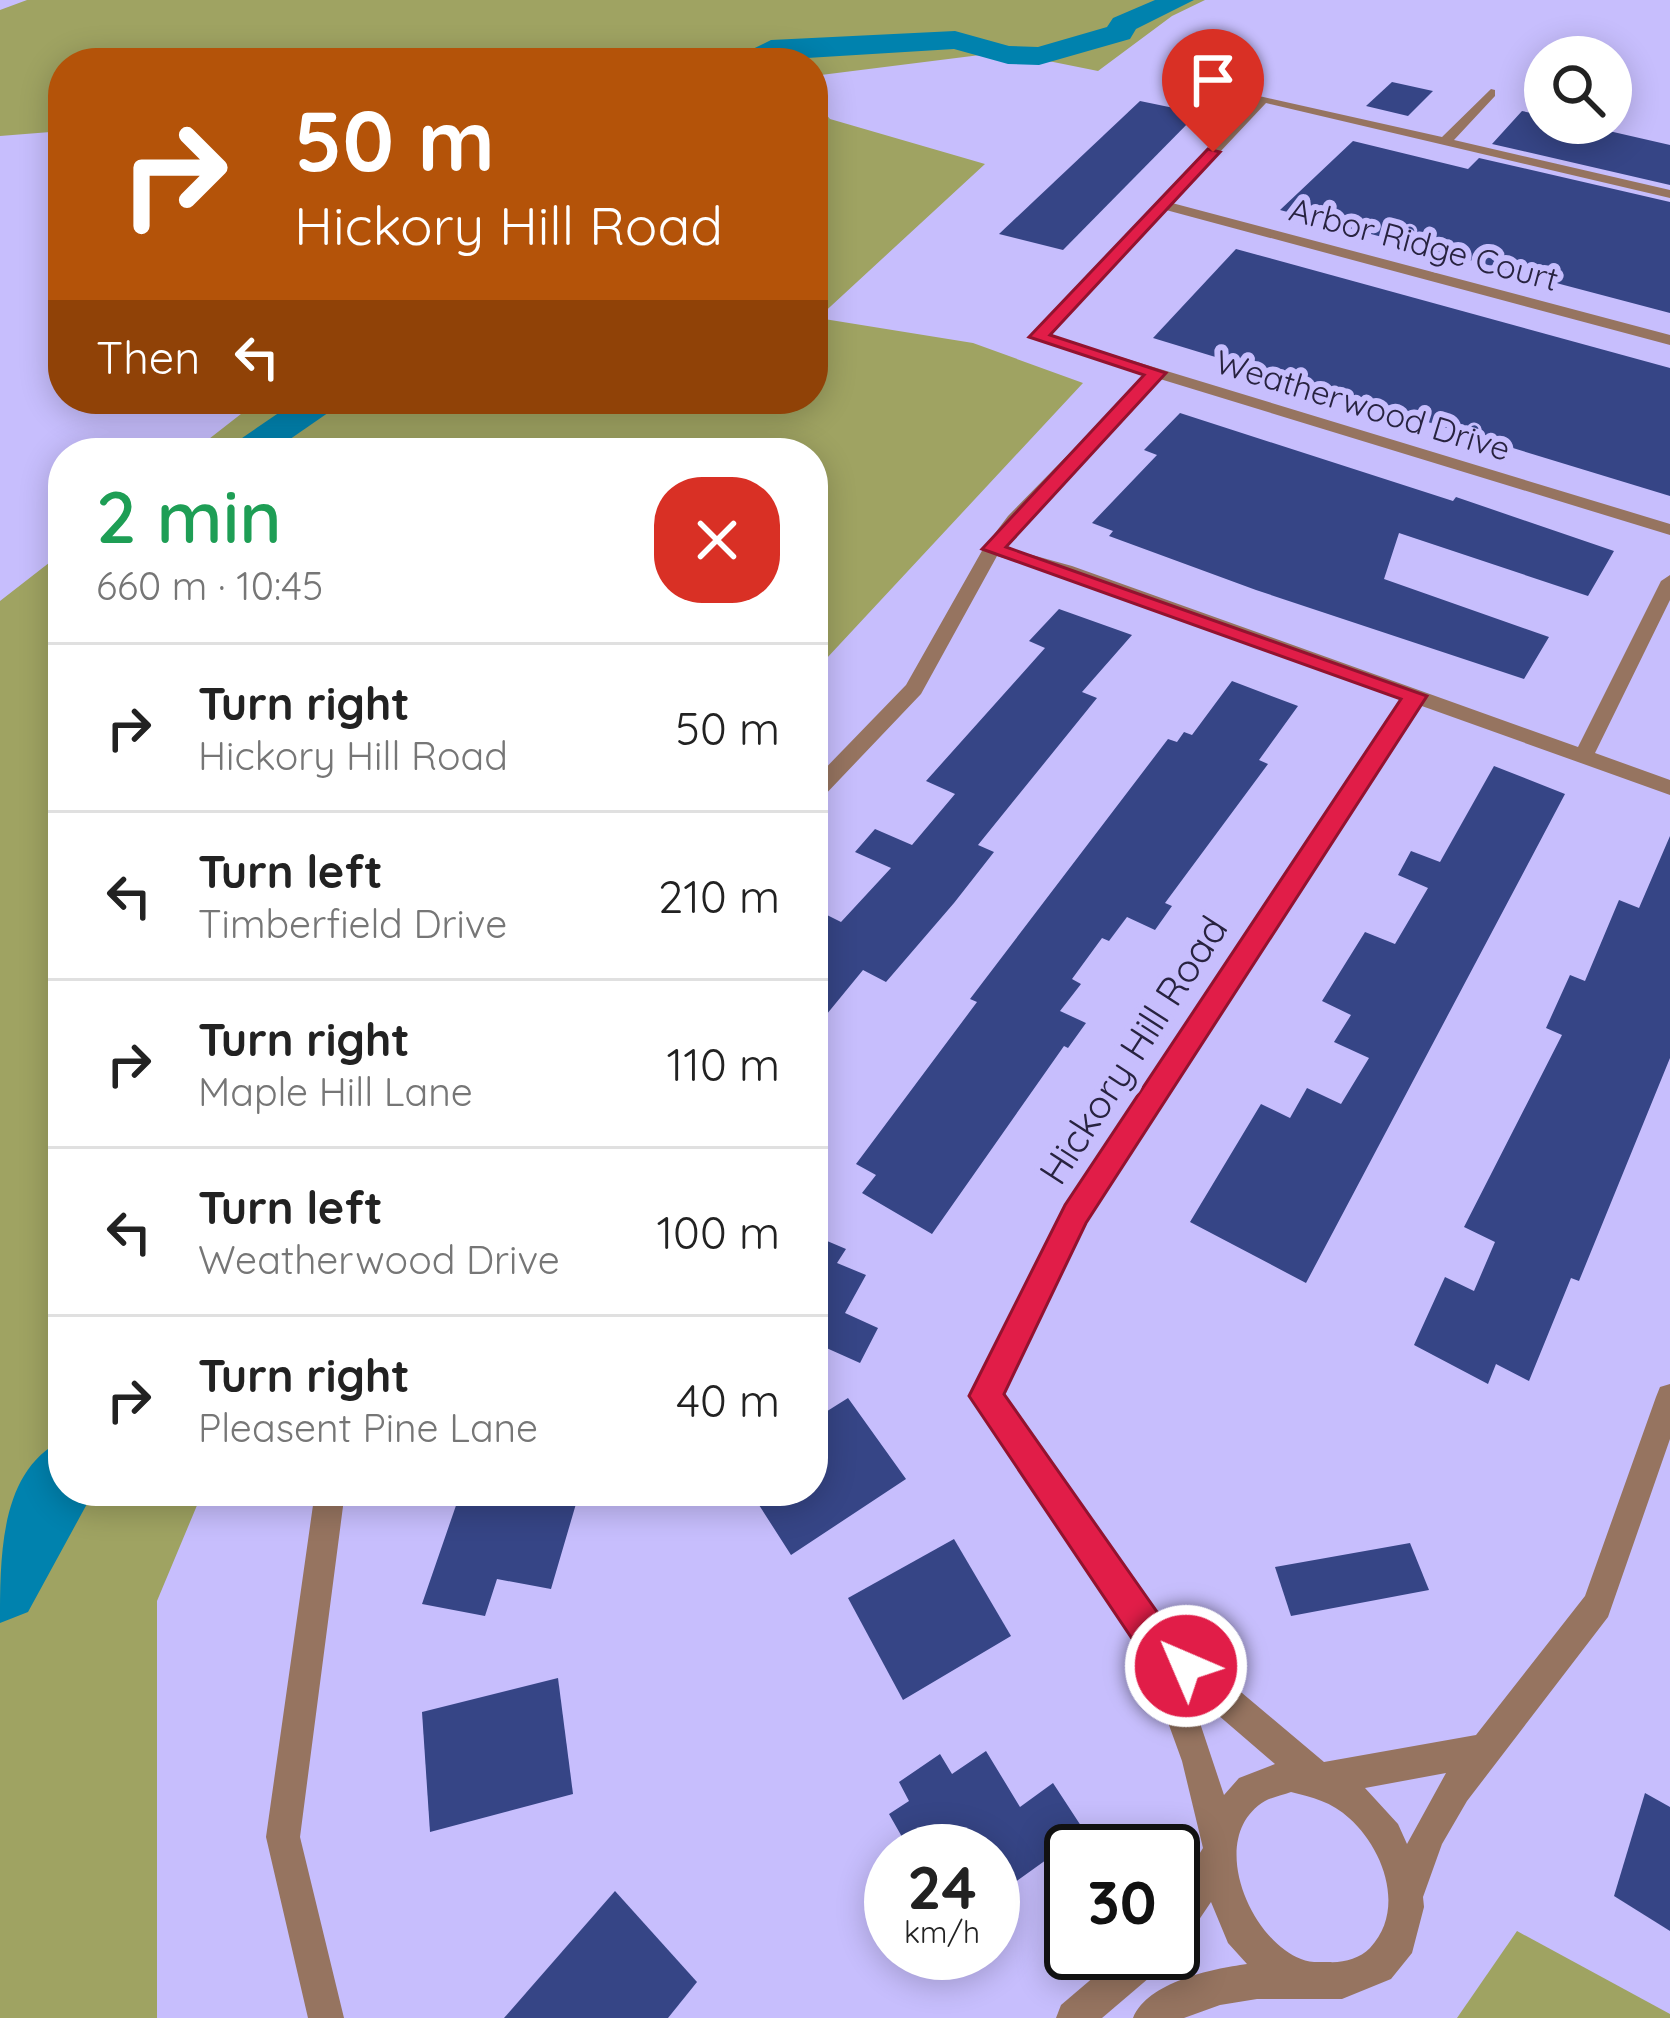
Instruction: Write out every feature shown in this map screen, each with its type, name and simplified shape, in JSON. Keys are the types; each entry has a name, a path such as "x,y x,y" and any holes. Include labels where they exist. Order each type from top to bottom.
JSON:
{"street":[{"path":"1445,142 1491,93"},
{"path":"1162,206 1263,99 1670,194"},
{"name":"Weatherwood Drive","path":"1162,206 1038,337 1670,530"},
{"name":"Arbor Ridge Court","path":"1162,206 1670,340"},
{"path":"828,778 914,689 992,549 1156,373"},
{"path":"992,549 1670,788"},
{"path":"1583,757 1670,581"},
{"name":"Hickory Hill Road","path":"1219,1852 1199,1760 1154,1639 986,1396 1076,1214 1415,696"},
{"path":"1151,2018 1192,1994 1233,1980 1305,1978 1332,1983 1374,1969 1398,1938 1405,1897 1428,1834 1483,1750 1597,1606 1670,1397"},
{"path":"326,2018 283,1838 328,1506"},
{"name":"Hickory Hill Road","path":"1154,1639 1319,1778"},
{"path":"1305,1978 1273,1963 1246,1937 1224,1897 1219,1852 1227,1816 1251,1787 1273,1777 1319,1778 1483,1750"},
{"path":"1319,1778 1359,1800 1383,1827 1400,1861 1405,1897"},
{"path":"1200,1883 1219,1852"},
{"path":"1074,2018 1118,1980"}],"green space":[{"path":"27,0 1205,0 1172,16 1098,71 1004,52 828,74 828,48 48,48 48,132 0,136 0,10"},
{"path":"828,117 985,164 828,309"},
{"path":"828,320 973,343 1083,383 828,657 828,438 210,438 241,414 828,414"},
{"path":"48,564 48,1506 197,1506 157,1601 157,2018 0,2018 0,601"},
{"path":"1517,1931 1670,2014 1670,2018 1457,2018"}],"building":[{"path":"1392,82 1433,91 1408,116 1366,106"},
{"path":"1140,101 1198,113 1063,250 999,234"},
{"path":"1522,111 1524,144 1632,144 1632,136 1670,145 1670,185 1492,144"},
{"path":"1353,141 1468,169 1479,158 1670,202 1670,313 1280,210"},
{"path":"1236,249 1670,368 1670,496 1153,338"},
{"path":"1180,413 1614,551 1588,596 1399,533 1384,579 1549,637 1524,679 1256,590 1109,536 1113,531 1092,523 1157,455 1144,450"},
{"path":"1059,609 1132,635 1082,692 1097,698 978,845 994,852 954,903 886,982 863,970 828,1013 828,916 841,922 891,868 855,852 875,829 912,845 955,794 926,781 1045,648 1029,641"},
{"path":"1232,681 1298,706 1259,760 1268,764 1165,903 1172,906 1155,930 1127,917 1109,941 1102,938 1072,979 1081,984 1060,1011 1086,1023 1068,1048 1064,1046 932,1234 862,1193 876,1175 856,1164 977,1002 970,999 1168,739 1177,742 1184,732 1192,735"},
{"path":"1494,766 1565,794 1306,1283 1190,1222 1261,1104 1290,1118 1307,1088 1341,1104 1369,1058 1334,1042 1351,1015 1322,1001 1365,932 1395,944 1428,888 1398,875 1411,851 1440,862"},
{"path":"1670,836 1670,1058 1579,1281 1571,1278 1529,1381 1496,1364 1488,1384 1414,1345 1445,1277 1474,1291 1495,1242 1464,1227 1562,1035 1546,1028 1570,975 1585,981 1619,900 1639,908"},
{"path":"828,1241 846,1249 837,1263 866,1275 845,1313 878,1328 860,1363 828,1349"},
{"path":"848,1398 906,1479 791,1555 760,1506 828,1506 828,1411"},
{"path":"456,1506 575,1506 551,1589 497,1579 485,1616 422,1604"},
{"path":"954,1539 1011,1636 903,1700 848,1598"},
{"path":"1410,1543 1429,1590 1291,1616 1275,1567"},
{"path":"558,1678 573,1794 430,1832 422,1712"},
{"path":"986,1751 1020,1807 1053,1783 1080,1824 1044,1824 1044,1861 1020,1879 1020,1824 895,1824 889,1814 909,1801 899,1782 940,1754 952,1774"},
{"path":"1645,1793 1670,1807 1670,1931 1614,1896"},
{"path":"615,1891 697,1982 668,2018 504,2018"}],"waterway":[{"path":"791,48 955,40 1008,55 1039,56 1120,33 1123,24 1180,0"},
{"path":"265,438 304,414"},
{"path":"0,1584 48,1502"}],"route":[{"path":"1186,1666 1154,1639 986,1396 1076,1214 1415,696 1065,570 992,549 1019,514 1156,373 1038,337 1213,152"}]}
